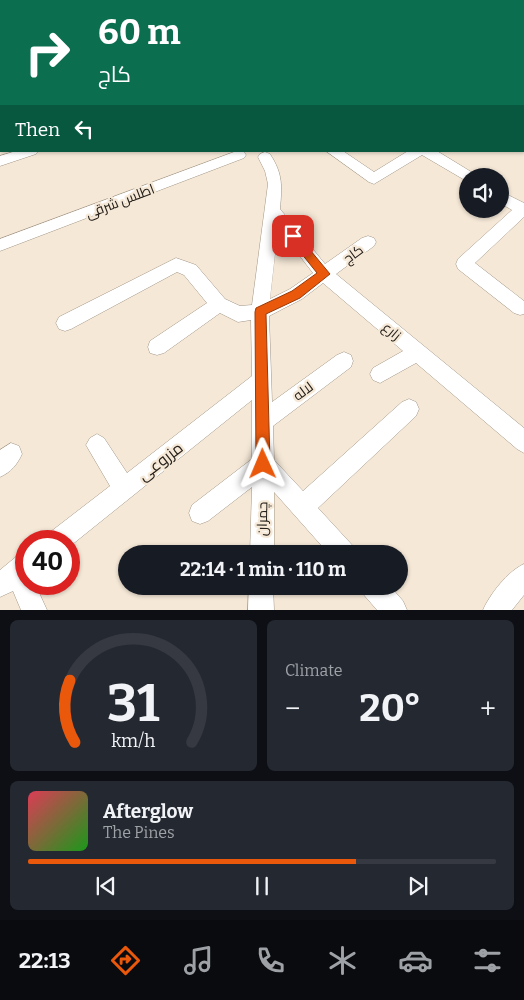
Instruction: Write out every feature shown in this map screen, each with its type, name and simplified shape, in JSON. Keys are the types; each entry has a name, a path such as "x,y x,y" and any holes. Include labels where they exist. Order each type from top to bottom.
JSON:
{"street":[{"path":"0,161 28,152"},
{"path":"334,152 374,180 416,152"},
{"path":"428,152 459,171"},
{"path":"239,153 251,160 267,154"},
{"name":"اطلس شرقی","path":"0,245 239,153"},
{"name":"چمران","path":"262,545 263,464 260,312 275,184 267,154"},
{"path":"509,201 523,210 464,264 520,308"},
{"name":"زارع","path":"272,210 324,274 524,442"},
{"name":"کاج","path":"260,312 296,294 368,242"},
{"path":"65,323 176,265 190,270 219,304 238,314 260,312"},
{"path":"157,346 219,304"},
{"path":"380,374 418,353"},
{"name":"لاله","path":"262,420 344,362"},
{"name":"مزروعی","path":"70,530 262,380"},
{"path":"304,506 409,409"},
{"path":"97,446 124,489"},
{"path":"200,513 263,464 304,506 337,545"},
{"path":"0,585 15,573"},
{"path":"496,610 524,576"},
{"path":"27,595 34,610"},
{"path":"261,595 261,610"},
{"path":"381,595 394,610"}],"route":[{"path":"263,464 260,312 296,294 324,274 293,236"}]}
